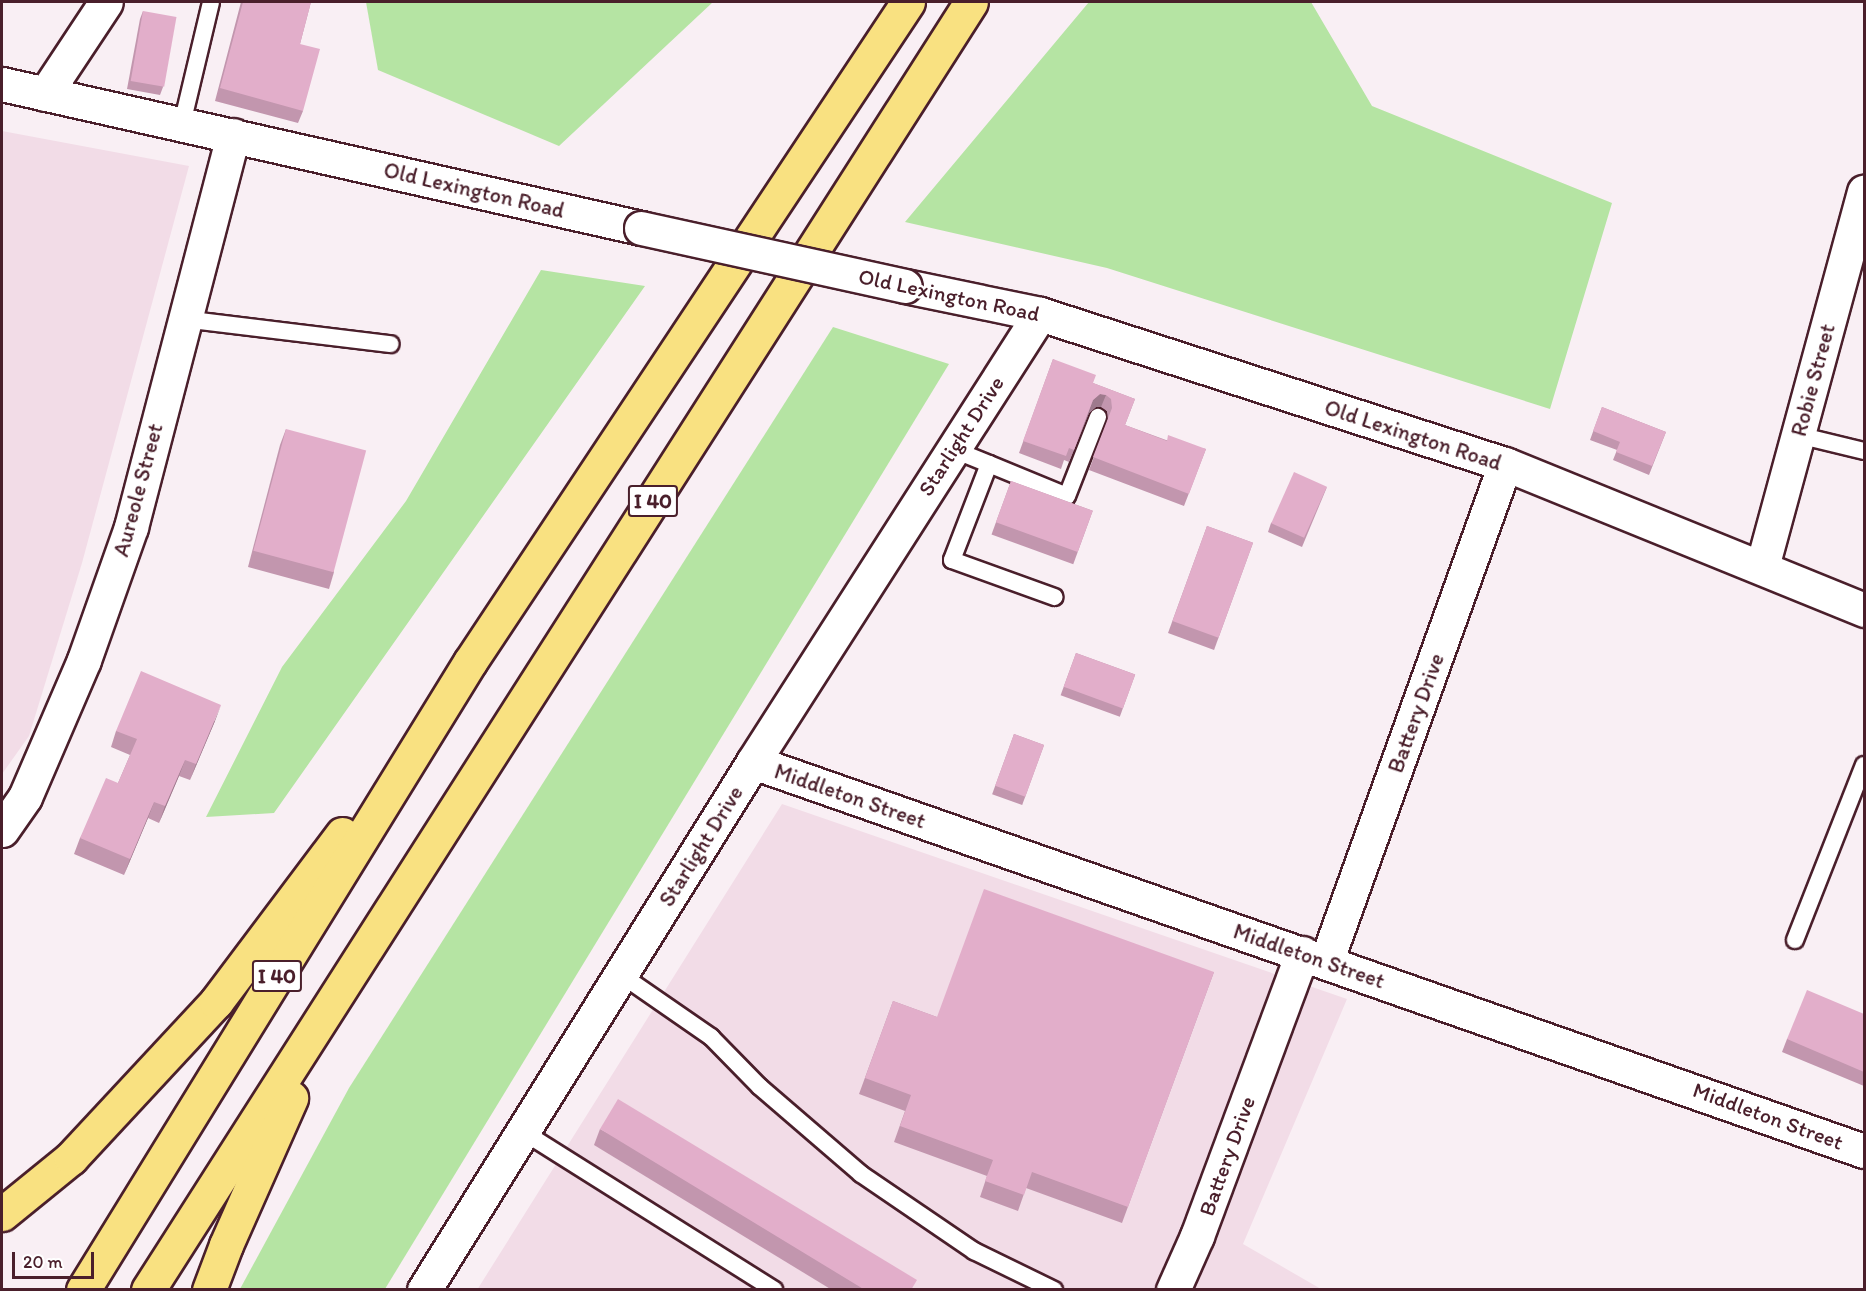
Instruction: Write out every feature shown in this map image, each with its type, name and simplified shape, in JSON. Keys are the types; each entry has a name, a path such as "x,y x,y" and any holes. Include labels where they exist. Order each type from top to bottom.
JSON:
{"highway":[{"name":"I 40","path":"83,1290 470,662 908,2"},
{"name":"I 40","path":"148,1290 971,2"},
{"path":"2,1214 71,1158 216,1002 470,662"},
{"path":"209,1290 226,1245 335,1000"}],"street":[{"path":"45,94 106,2"},
{"name":"Old Lexington Road","path":"2,84 641,228 1040,314 1505,464 1864,610"},
{"name":"Aureole Street","path":"3,824 25,797 84,660 131,526 232,135"},
{"name":"Robie Street","path":"1762,567 1864,192"},
{"name":"Starlight Drive","path":"424,1290 753,762 1040,314"},
{"name":"Battery Drive","path":"1173,1290 1314,957 1505,464"},
{"name":"Middleton Street","path":"753,762 1864,1150"}],"lane":[{"path":"182,124 211,2"},
{"path":"183,319 391,344"},
{"path":"952,449 1067,496 1098,417"},
{"path":"1798,435 1864,451"},
{"path":"989,464 951,560 1054,597"},
{"path":"1796,940 1864,765"},
{"path":"620,975 711,1037 760,1087 861,1174 974,1251 1054,1290"},
{"path":"522,1131 774,1290"}],"shaded area":[{"path":"2,131 189,166 82,563 29,736 2,774"},
{"path":"782,804 1347,999 1243,1244 1321,1289 477,1290"}],"green space":[{"path":"366,2 713,2 559,146 378,70"},
{"path":"1089,2 1311,2 1372,106 1612,203 1550,409 1107,268 905,222"},
{"path":"541,270 645,286 274,813 206,817 282,667 406,501"},
{"path":"833,327 949,364 385,1289 240,1289 349,1088"}],"building":[{"path":"243,2 311,2 300,44 320,49 303,111 220,88"},
{"path":"143,11 176,17 164,87 131,81"},
{"path":"1053,359 1096,375 1093,383 1135,399 1125,425 1167,441 1168,435 1206,449 1189,494 1093,457 1112,408 1111,399 1106,395 1100,394 1093,400 1074,450 1069,448 1066,456 1023,441"},
{"path":"1602,407 1666,432 1652,466 1616,452 1620,442 1593,431"},
{"path":"286,429 366,450 334,572 253,551"},
{"path":"1294,472 1327,487 1304,538 1271,523"},
{"path":"1011,481 1093,511 1078,552 996,522"},
{"path":"1207,526 1253,543 1219,638 1172,621"},
{"path":"1076,653 1135,675 1123,708 1064,687"},
{"path":"141,671 221,705 196,764 185,760 165,806 154,802 130,859 80,838 106,778 118,783 137,739 116,731"},
{"path":"1014,734 1044,745 1025,797 995,786"},
{"path":"984,889 1214,972 1128,1207 1032,1172 1024,1195 985,1181 993,1160 900,1126 911,1095 865,1078 893,1001 937,1017"},
{"path":"1807,990 1864,1014 1864,1072 1787,1039"},
{"path":"618,1099 917,1280 911,1290 865,1290 600,1129"}]}
